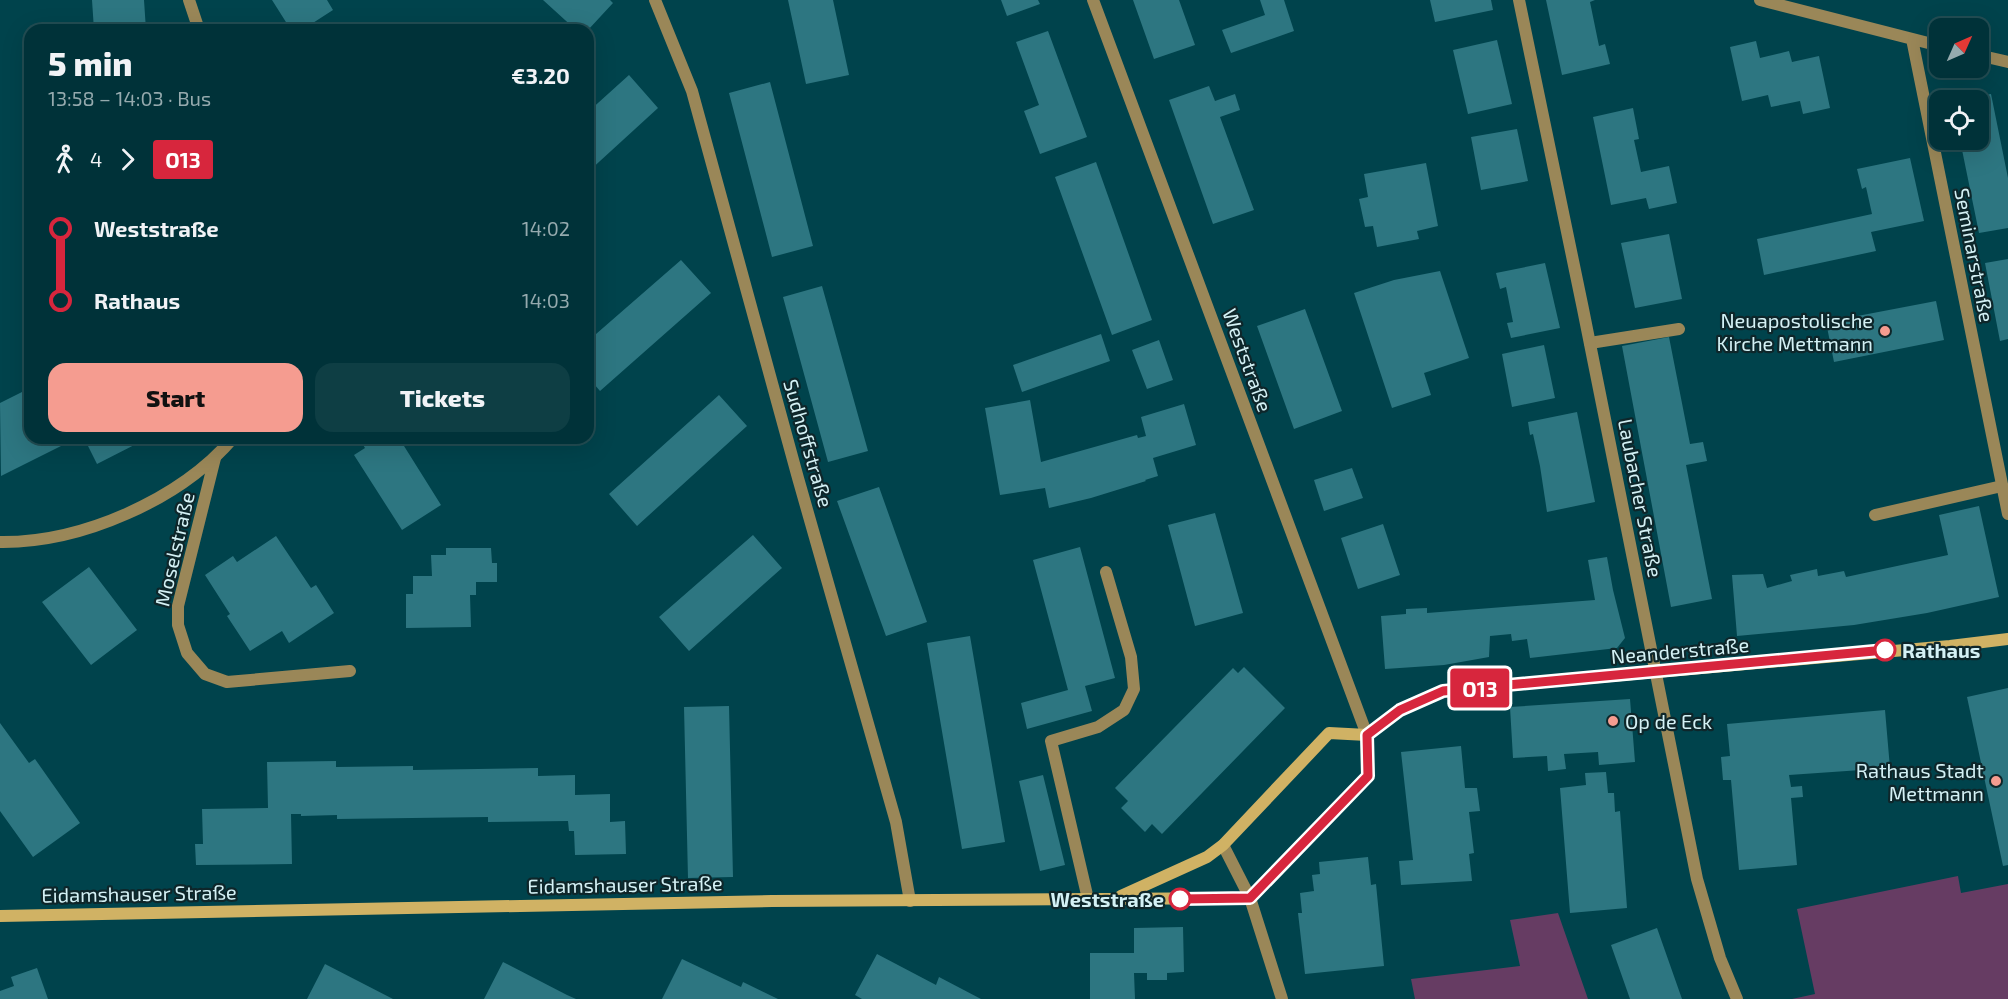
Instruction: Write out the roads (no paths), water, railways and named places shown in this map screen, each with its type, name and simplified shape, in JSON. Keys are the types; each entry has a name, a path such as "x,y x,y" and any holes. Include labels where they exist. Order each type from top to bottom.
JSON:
{"street":[{"path":"189,0 197,24"},
{"name":"Sudhoffstraße","path":"655,0 692,91 798,478 896,822 910,901"},
{"name":"Weststraße","path":"1093,0 1367,735"},
{"name":"Laubacher Straße","path":"1519,0 1697,879 1720,958 1737,999"},
{"path":"1760,0 1929,43"},
{"name":"Seminarstraße","path":"1912,39 2008,514"},
{"path":"1989,58 2008,62"},
{"path":"1590,343 1679,329"},
{"name":"Moselstraße","path":"0,542 60,537 132,512 171,489 215,458 228,444"},
{"name":"Moselstraße","path":"215,458 178,606 178,625 188,653 205,674 227,681 351,671"},
{"path":"1875,515 2002,486"},
{"path":"1088,899 1052,741 1098,728 1124,710 1134,688 1131,657 1106,572"},
{"name":"Neanderstraße","path":"1367,735 1400,710 1443,691 2008,639"},
{"path":"1117,897 1207,857 1223,845 1329,733 1367,735 1368,776 1250,898"},
{"path":"1223,845 1250,898 1282,999"},
{"name":"Eidamshauser Straße","path":"0,916 760,901 1117,897 1250,898"}],"place":[{"name":"Neuapostolische Kirche Mettmann","path":"1885,331"},
{"name":"Rathaus","path":"1885,650"},
{"name":"Op de Eck","path":"1613,721"},
{"name":"Rathaus Stadt Mettmann","path":"1996,781"},
{"name":"Weststraße","path":"1180,899"}]}
